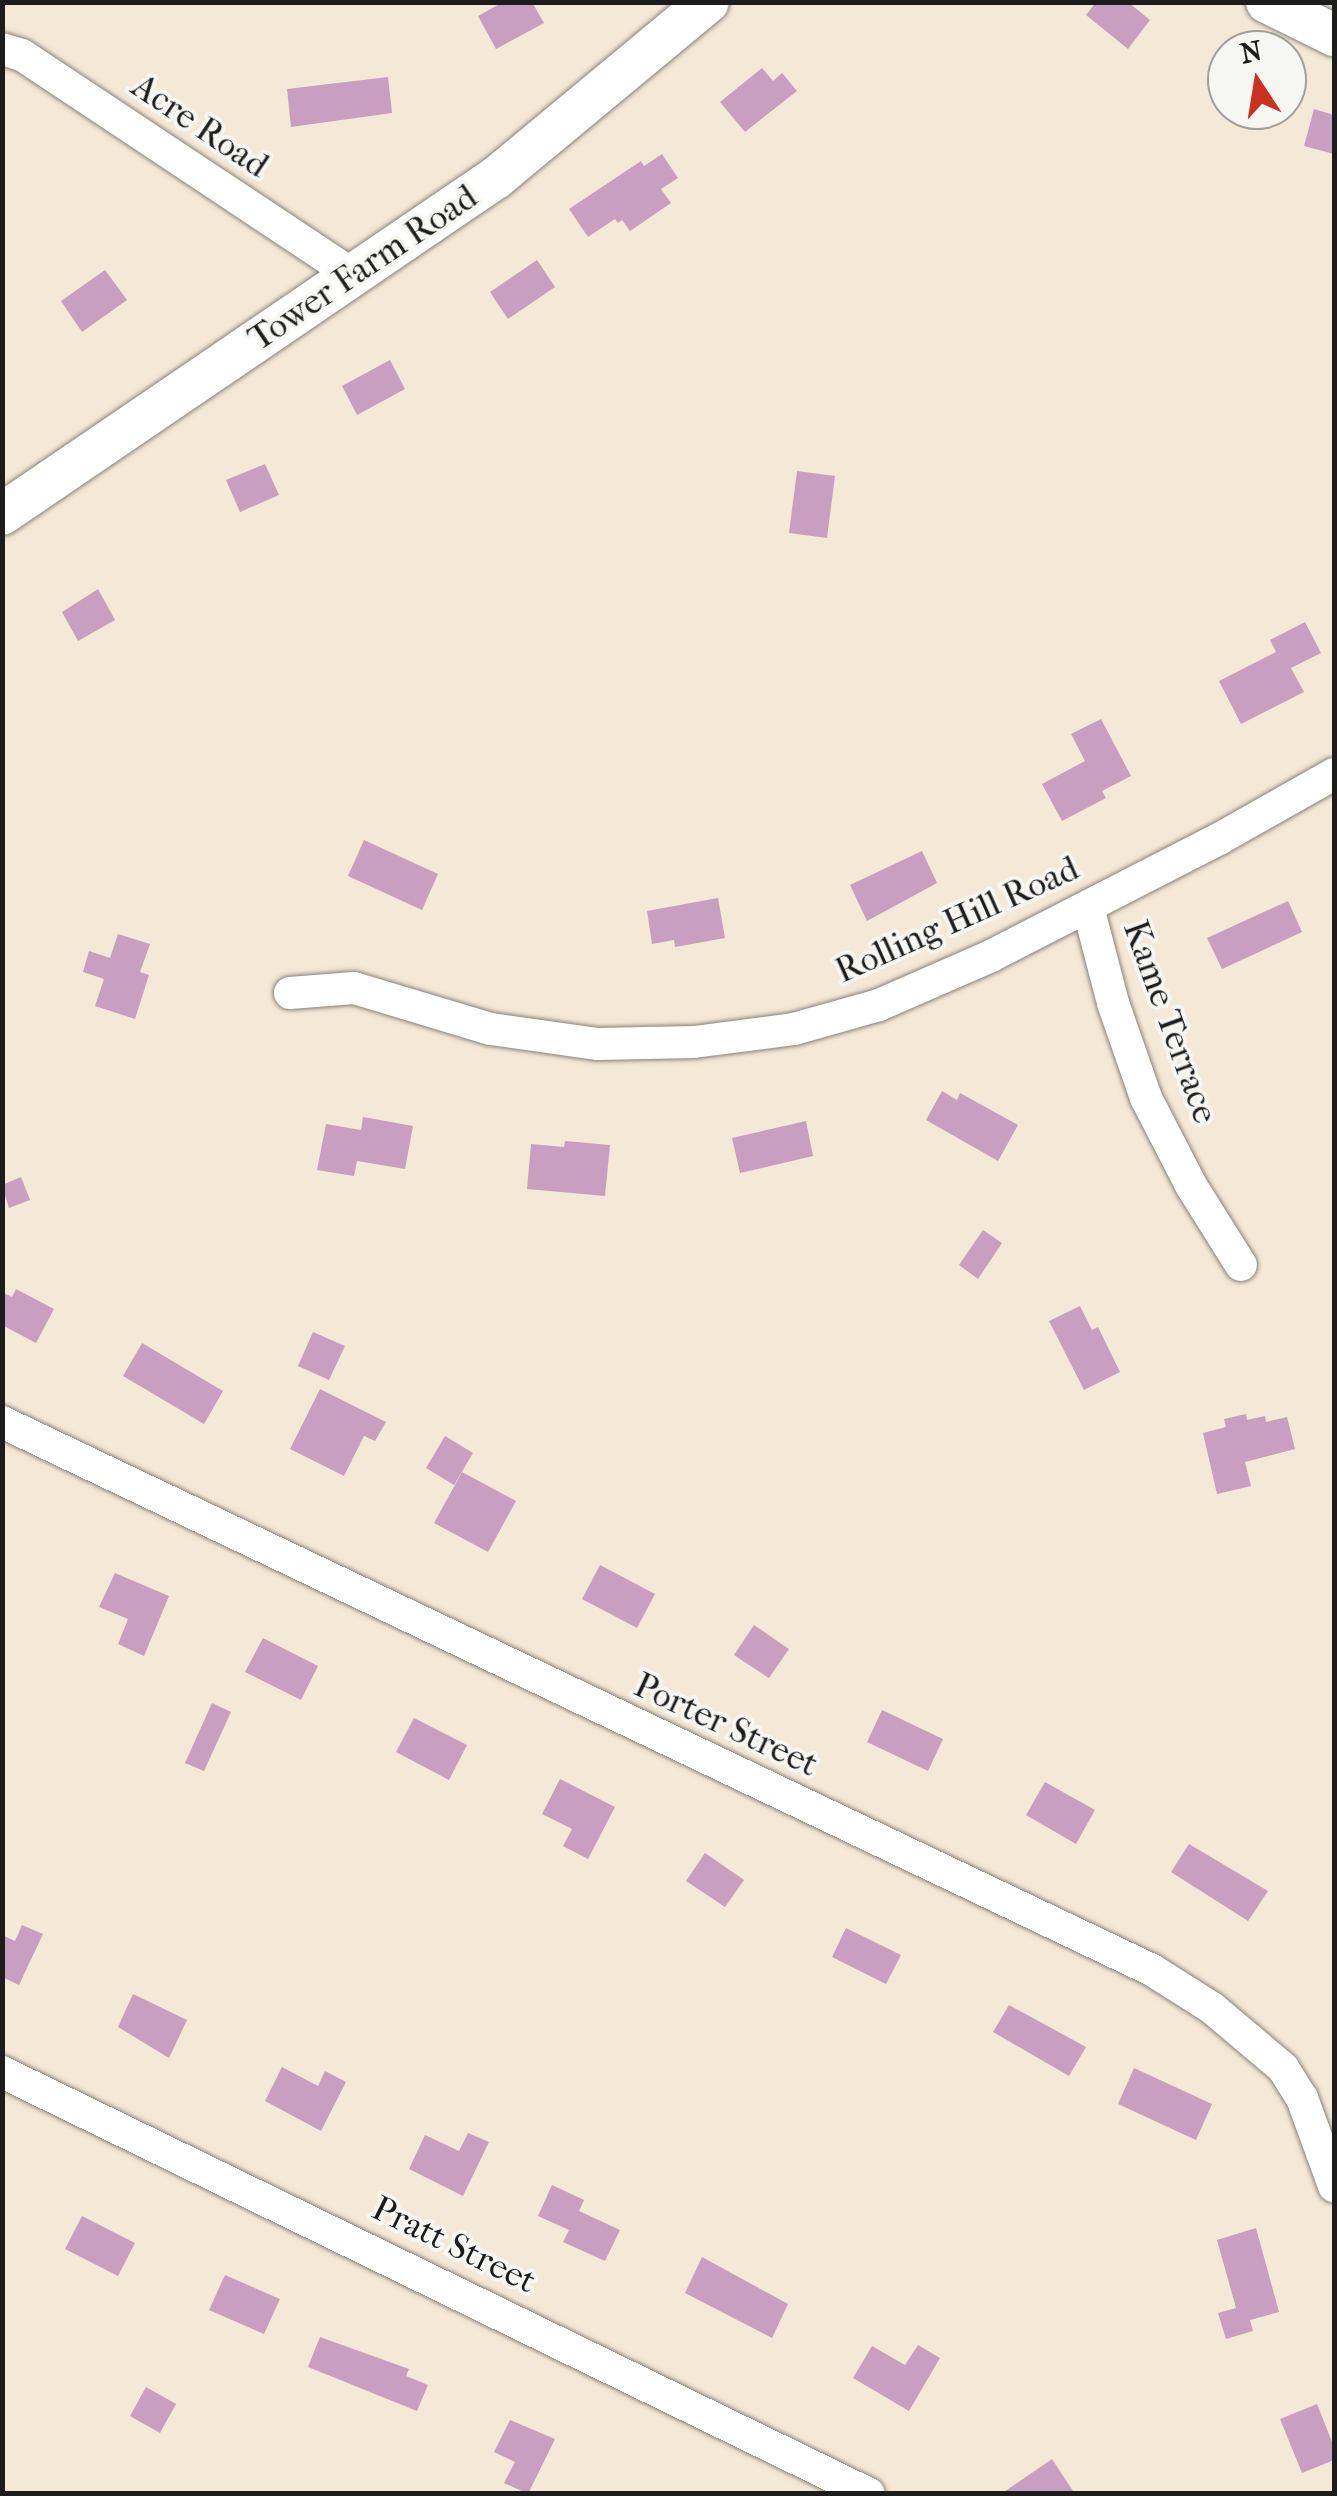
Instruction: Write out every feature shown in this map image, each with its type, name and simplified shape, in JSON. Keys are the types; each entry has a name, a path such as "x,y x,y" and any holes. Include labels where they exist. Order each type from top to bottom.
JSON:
{"street":[{"name":"Tower Farm Road","path":"2,514 497,177 708,2"},
{"path":"1267,2 1334,35"},
{"name":"Acre Road","path":"2,48 22,56 351,274"},
{"name":"Rolling Hill Road","path":"290,993 354,988 490,1029 598,1044 694,1042 794,1029 879,1005 991,956 1334,774"},
{"name":"Kame Terrace","path":"1088,907 1113,1003 1146,1098 1192,1188 1241,1265"},
{"name":"Porter Street","path":"2,1422 1152,1970 1212,2008 1284,2068 1302,2098 1334,2186"},
{"name":"Pratt Street","path":"2,2072 869,2494"}],"building":[{"path":"503,2 532,2 544,23 496,49 478,16"},
{"path":"1096,2 1128,2 1150,20 1128,49 1086,15"},
{"path":"762,68 773,81 782,73 797,91 745,132 720,102"},
{"path":"388,77 392,113 291,127 287,89"},
{"path":"1314,109 1334,115 1334,154 1304,146"},
{"path":"662,154 678,178 661,189 671,203 630,231 622,220 618,223 615,219 588,237 569,209 641,161 644,166"},
{"path":"537,260 555,287 508,319 490,292"},
{"path":"105,270 127,300 82,332 61,301"},
{"path":"390,360 405,389 357,415 342,386"},
{"path":"265,464 279,495 240,512 226,480"},
{"path":"797,471 835,476 827,538 789,533"},
{"path":"98,589 115,620 78,641 62,612"},
{"path":"1305,622 1321,653 1291,668 1304,692 1241,724 1219,681 1276,652 1270,640"},
{"path":"1101,719 1131,776 1102,791 1106,798 1062,821 1042,784 1085,761 1071,734"},
{"path":"364,840 438,874 422,910 348,876"},
{"path":"922,851 937,883 867,921 850,885"},
{"path":"718,898 725,938 675,947 674,940 652,944 647,911"},
{"path":"1288,901 1302,932 1222,969 1207,938"},
{"path":"118,934 150,944 140,972 149,975 135,1019 95,1006 104,979 83,972 89,951 110,958"},
{"path":"942,1091 957,1100 960,1093 1018,1125 998,1161 926,1120"},
{"path":"363,1117 413,1126 405,1169 357,1161 354,1176 317,1170 326,1124 361,1130"},
{"path":"806,1121 813,1156 740,1173 732,1138"},
{"path":"565,1141 610,1145 605,1196 527,1189 531,1144 564,1147"},
{"path":"21,1177 30,1200 9,1208 2,1185"},
{"path":"983,1230 1002,1243 978,1279 959,1265"},
{"path":"16,1289 54,1309 36,1343 2,1325 2,1292 12,1297"},
{"path":"1080,1306 1092,1330 1098,1327 1120,1372 1084,1390 1049,1321"},
{"path":"313,1332 345,1346 329,1380 298,1366"},
{"path":"142,1343 223,1391 204,1424 123,1376"},
{"path":"320,1389 386,1422 375,1441 364,1436 344,1476 290,1449"},
{"path":"1246,1414 1247,1420 1265,1416 1266,1422 1287,1417 1295,1449 1245,1462 1251,1486 1217,1494 1203,1433 1226,1427 1224,1419"},
{"path":"445,1436 473,1453 454,1485 426,1468"},
{"path":"462,1472 516,1501 488,1552 434,1523"},
{"path":"600,1565 655,1594 637,1628 582,1599"},
{"path":"115,1573 169,1596 144,1656 118,1644 128,1619 99,1607"},
{"path":"754,1625 789,1649 769,1678 734,1655"},
{"path":"263,1638 318,1666 301,1700 245,1672"},
{"path":"212,1703 231,1712 204,1771 185,1763"},
{"path":"882,1710 943,1739 928,1771 867,1742"},
{"path":"414,1718 467,1745 449,1780 396,1752"},
{"path":"560,1779 615,1807 588,1859 563,1846 572,1829 542,1814"},
{"path":"1045,1782 1095,1810 1076,1844 1026,1815"},
{"path":"1189,1844 1268,1891 1248,1921 1171,1872"},
{"path":"705,1853 744,1880 725,1907 686,1881"},
{"path":"22,1925 43,1934 19,1985 2,1977 2,1935 15,1941"},
{"path":"846,1928 901,1955 886,1984 832,1957"},
{"path":"133,1994 187,2020 169,2058 118,2027"},
{"path":"1009,2005 1086,2047 1069,2076 993,2032"},
{"path":"282,2067 318,2086 325,2071 346,2082 321,2131 265,2101"},
{"path":"1134,2068 1212,2104 1196,2140 1118,2104"},
{"path":"468,2133 489,2142 463,2196 409,2169 425,2135 459,2151"},
{"path":"552,2185 584,2200 579,2211 620,2230 605,2261 563,2242 569,2230 538,2216"},
{"path":"82,2216 135,2243 118,2276 65,2249"},
{"path":"1256,2228 1279,2312 1250,2320 1253,2331 1226,2339 1218,2313 1236,2308 1217,2240"},
{"path":"702,2257 788,2304 772,2338 685,2293"},
{"path":"225,2275 280,2299 264,2334 209,2310"},
{"path":"320,2337 409,2369 406,2376 428,2385 417,2411 308,2367"},
{"path":"918,2345 940,2358 909,2411 853,2378 872,2346 905,2365"},
{"path":"146,2387 176,2404 160,2433 130,2416"},
{"path":"1317,2404 1334,2447 1334,2460 1302,2473 1280,2419"},
{"path":"510,2420 555,2439 528,2494 504,2483 515,2462 494,2452"},
{"path":"1052,2459 1075,2494 1001,2494"}]}
